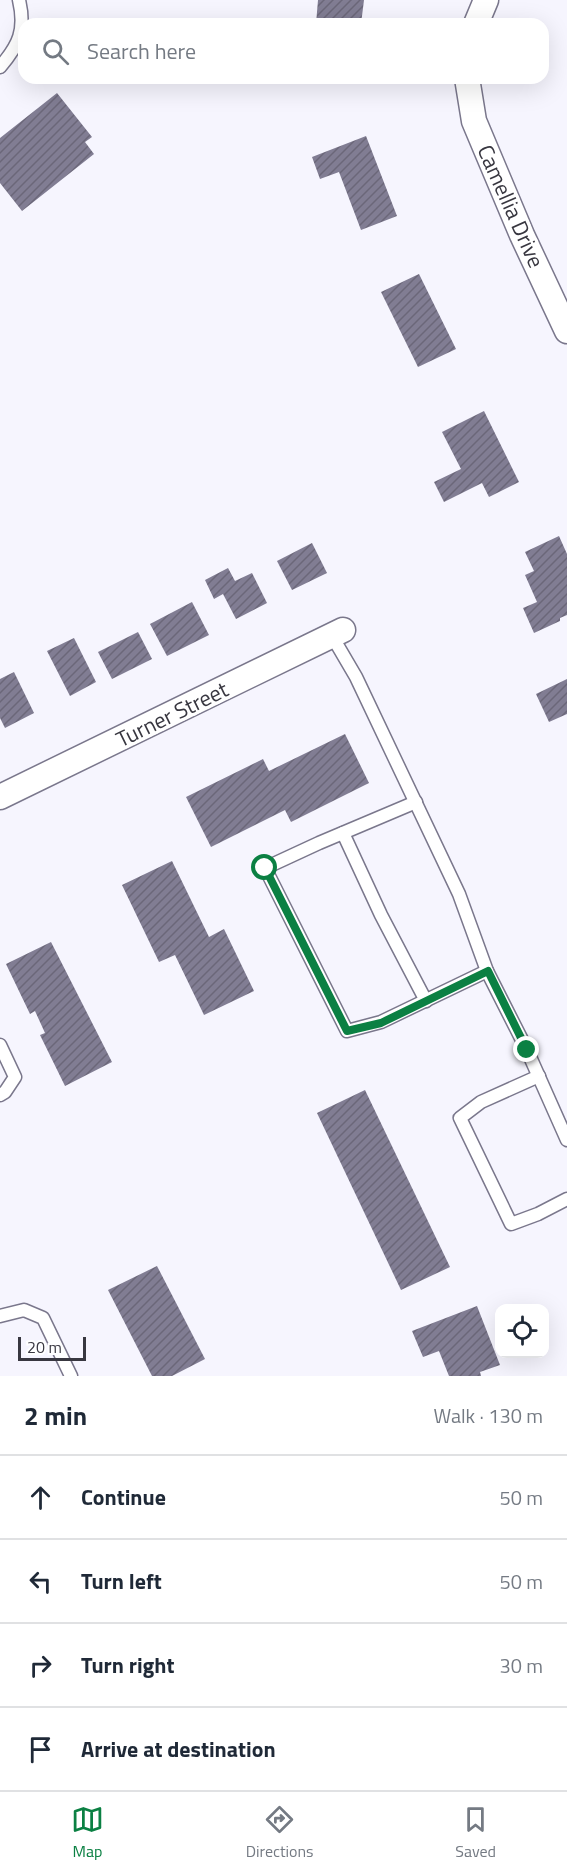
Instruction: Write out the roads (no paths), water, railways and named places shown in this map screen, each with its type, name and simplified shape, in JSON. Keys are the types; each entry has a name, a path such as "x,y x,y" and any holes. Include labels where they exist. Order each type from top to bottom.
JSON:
{"street":[{"path":"478,18 486,0"},
{"name":"Camellia Drive","path":"468,84 474,121 522,235 567,331"},
{"name":"Turner Street","path":"0,797 338,633"}],"lane":[{"path":"19,0 21,18"},
{"path":"0,67 18,43"},
{"path":"338,633 356,677 459,894 488,971 567,1140"},
{"path":"416,802 265,868 347,1031 381,1023 488,971"},
{"path":"343,833 381,915 426,1001"},
{"path":"0,1046 15,1077 5,1092 0,1095"},
{"path":"539,1076 481,1102 460,1118 511,1224 538,1214 567,1199"},
{"path":"0,1316 24,1310 43,1318 71,1376"}]}
